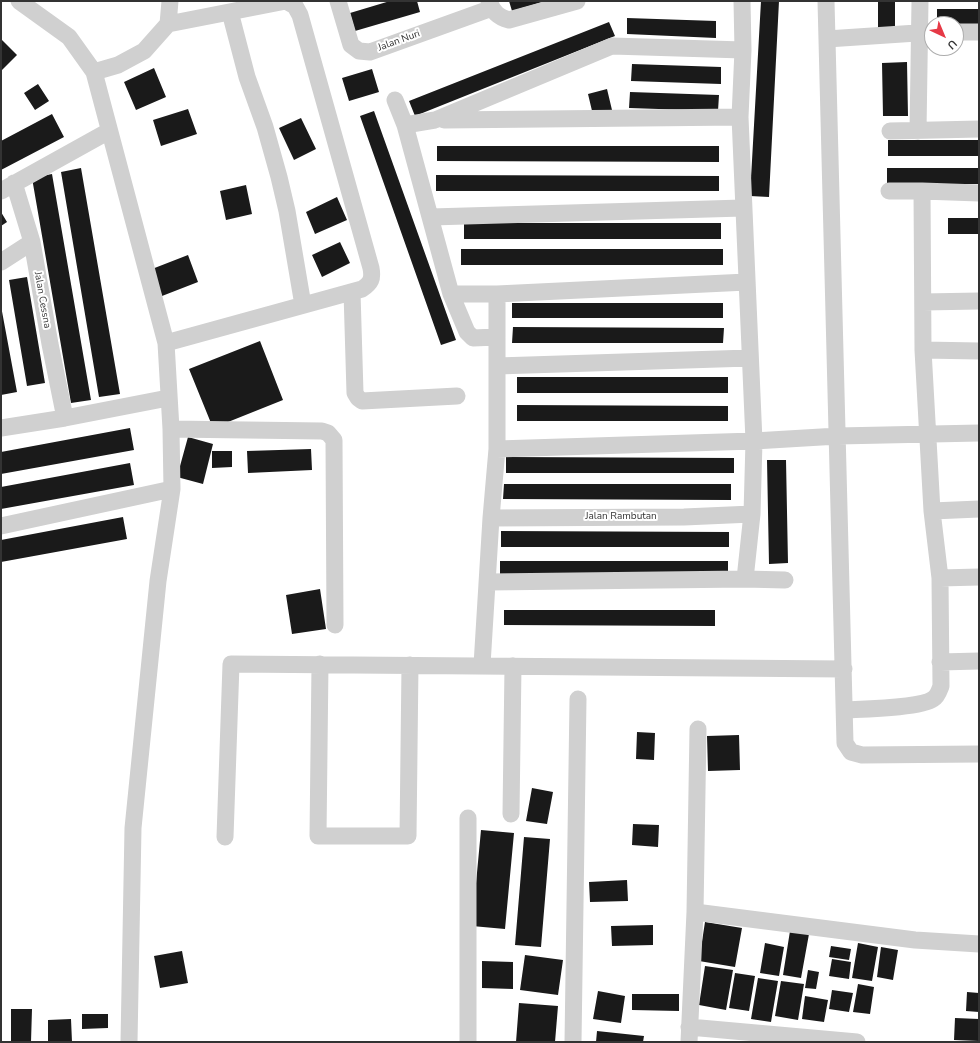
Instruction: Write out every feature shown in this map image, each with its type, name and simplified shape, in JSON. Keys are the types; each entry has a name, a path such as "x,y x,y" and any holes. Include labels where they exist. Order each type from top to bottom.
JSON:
{"street":[{"path":"18,1 69,38 94,72 166,343 171,429 172,489 158,581 133,828 129,1042"},
{"path":"94,72 118,65 144,51 168,24 170,1"},
{"path":"166,343 362,289 368,285 372,276 300,15 295,6 286,1 168,24"},
{"name":"Jalan Nuri","path":"338,1 351,45 359,51 370,52 490,4"},
{"path":"490,4 496,15 509,20 577,1"},
{"path":"742,1 743,50 740,117 754,441 752,514 745,579"},
{"path":"826,1 845,743 851,752 862,755 979,754"},
{"path":"920,1 924,22"},
{"path":"230,12 247,77 265,127 279,177 287,211 303,305"},
{"path":"826,39 924,32"},
{"path":"964,32 979,32"},
{"path":"435,120 612,46 743,50"},
{"path":"918,130 924,56"},
{"path":"395,100 405,125 451,294 467,332 473,338 497,337"},
{"path":"405,125 435,120 740,117"},
{"path":"890,131 979,129"},
{"path":"8,187 110,131"},
{"name":"Jalan Cessna","path":"8,187 32,242 65,418"},
{"path":"890,191 979,193"},
{"path":"845,710 878,709 927,702 935,698 941,686 940,578 932,511 923,350 924,302 922,191"},
{"path":"430,217 743,208"},
{"path":"1,262 32,242"},
{"path":"451,294 497,294 747,282"},
{"path":"352,292 355,393 358,398 362,401 457,396"},
{"path":"482,665 491,518 497,449 497,294"},
{"path":"924,302 979,301"},
{"path":"923,350 979,351"},
{"path":"497,366 750,358"},
{"path":"1,428 65,418 168,398"},
{"path":"171,429 322,431 328,433 334,440 335,625"},
{"path":"497,449 754,441 838,436 979,433"},
{"path":"1,526 172,489"},
{"path":"932,511 979,509"},
{"name":"Jalan Rambutan","path":"491,518 684,517 752,514"},
{"path":"940,578 979,578"},
{"path":"488,582 745,579 785,580"},
{"path":"940,662 979,661"},
{"path":"225,837 231,664 844,669"},
{"path":"320,664 318,836 408,836 410,665"},
{"path":"511,814 513,666"},
{"path":"573,1042 578,699"},
{"path":"698,729 695,912 689,1035 857,1042"},
{"path":"468,818 468,1042"},
{"path":"695,912 915,940 979,944"}],"building":[{"path":"390,1 417,1 420,12 355,31 350,13"},
{"path":"509,1 546,1 512,11"},
{"path":"761,1 779,1 769,197 750,196"},
{"path":"878,1 895,1 895,32 878,32"},
{"path":"937,9 979,9 979,25 964,25 964,16 937,16"},
{"path":"627,18 716,21 716,38 627,34"},
{"path":"609,22 615,36 415,116 409,101"},
{"path":"1,39 17,55 1,71"},
{"path":"907,62 908,116 883,116 882,63"},
{"path":"632,64 721,67 721,84 631,81"},
{"path":"154,68 166,97 136,110 124,82"},
{"path":"372,69 379,92 349,101 342,78"},
{"path":"38,84 49,101 35,110 24,93"},
{"path":"607,89 612,110 593,115 588,94"},
{"path":"630,92 719,95 718,111 629,108"},
{"path":"188,109 197,134 161,146 153,120"},
{"path":"374,111 456,340 441,345 360,116"},
{"path":"52,114 64,137 1,170 1,141"},
{"path":"301,118 316,149 294,160 279,128"},
{"path":"888,140 979,140 979,156 888,156"},
{"path":"437,146 719,146 719,162 437,161"},
{"path":"81,168 120,394 99,397 61,172"},
{"path":"887,168 979,168 979,184 887,184"},
{"path":"52,174 91,400 71,403 32,178"},
{"path":"436,175 719,176 719,191 436,191"},
{"path":"246,185 252,214 226,220 220,191"},
{"path":"337,197 347,220 315,234 306,212"},
{"path":"1,212 7,222 1,226"},
{"path":"948,218 979,218 979,234 948,234"},
{"path":"464,223 721,223 721,239 464,239"},
{"path":"340,242 350,263 322,277 312,255"},
{"path":"461,249 723,249 723,265 461,265"},
{"path":"188,255 198,282 162,296 152,269"},
{"path":"27,277 45,383 27,386 9,280"},
{"path":"512,303 723,303 723,318 512,318"},
{"path":"1,306 17,392 1,395"},
{"path":"513,327 724,328 723,343 512,343"},
{"path":"260,341 283,400 213,428 189,369"},
{"path":"517,377 728,377 728,393 517,393"},
{"path":"517,405 728,406 728,421 517,421"},
{"path":"130,428 134,450 1,474 1,452"},
{"path":"188,437 213,444 203,484 177,477"},
{"path":"311,449 312,470 248,473 247,451"},
{"path":"212,451 232,451 232,467 212,468"},
{"path":"506,457 734,458 734,473 506,473"},
{"path":"767,460 786,460 788,563 769,564"},
{"path":"130,463 134,485 1,509 1,487"},
{"path":"504,484 731,484 731,500 503,499"},
{"path":"123,517 127,539 1,562 1,540"},
{"path":"501,531 729,532 729,547 501,547"},
{"path":"500,561 728,561 728,577 500,576"},
{"path":"320,589 326,629 292,634 286,595"},
{"path":"504,610 715,610 715,626 504,625"},
{"path":"637,732 655,733 654,760 636,759"},
{"path":"739,735 740,770 708,771 707,736"},
{"path":"532,788 553,792 547,824 526,821"},
{"path":"633,824 659,825 658,847 632,845"},
{"path":"481,830 514,833 505,929 472,926"},
{"path":"524,837 550,839 541,947 515,945"},
{"path":"627,880 628,901 590,902 589,882"},
{"path":"705,922 742,928 735,967 699,961"},
{"path":"653,925 653,945 612,946 611,926"},
{"path":"790,931 809,934 801,978 783,975"},
{"path":"765,943 784,947 779,976 760,973"},
{"path":"858,943 878,947 872,981 852,978"},
{"path":"831,946 851,949 849,960 829,957"},
{"path":"881,947 898,950 893,980 877,977"},
{"path":"182,951 188,983 160,988 154,956"},
{"path":"525,955 563,960 558,995 520,990"},
{"path":"832,959 851,962 849,979 829,976"},
{"path":"482,961 513,962 513,989 482,988"},
{"path":"705,966 733,970 726,1010 699,1005"},
{"path":"808,970 819,972 816,989 805,988"},
{"path":"735,973 755,976 749,1011 729,1008"},
{"path":"758,978 778,981 771,1022 751,1019"},
{"path":"781,981 804,984 798,1020 775,1016"},
{"path":"858,984 874,987 870,1014 853,1012"},
{"path":"832,990 853,993 849,1012 829,1009"},
{"path":"598,991 625,996 621,1023 593,1019"},
{"path":"967,992 979,993 979,1012 966,1011"},
{"path":"632,994 679,994 679,1011 632,1010"},
{"path":"805,996 828,1000 824,1022 802,1019"},
{"path":"519,1003 558,1006 555,1042 516,1042"},
{"path":"11,1009 32,1009 31,1042 11,1042"},
{"path":"82,1014 108,1014 108,1028 82,1029"},
{"path":"955,1018 979,1019 979,1041 954,1040"},
{"path":"71,1019 72,1042 48,1042 48,1020"},
{"path":"597,1031 644,1036 643,1042 596,1042"}]}
